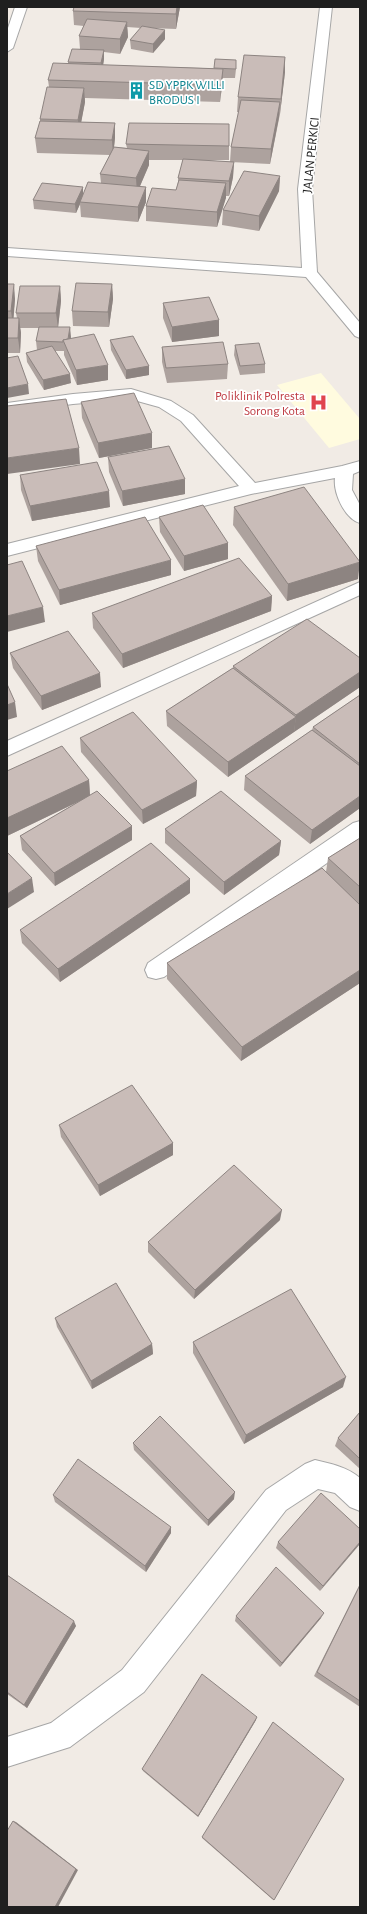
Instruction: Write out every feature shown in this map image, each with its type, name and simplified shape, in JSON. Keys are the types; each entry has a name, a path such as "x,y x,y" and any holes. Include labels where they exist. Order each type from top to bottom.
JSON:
{"street":[{"path":"7,48 21,7"},
{"name":"JALAN PERKICI","path":"310,273 305,189 326,7"},
{"path":"7,252 310,273 360,333"},
{"path":"7,408 73,399 131,394 166,404 187,418 251,489"},
{"path":"7,550 251,489 353,468"},
{"path":"353,468 341,482 346,498 360,517"},
{"path":"7,749 360,588"},
{"path":"156,970 360,829"},
{"path":"7,1752 59,1736 133,1681 276,1500 315,1474 342,1481 360,1497"}],"shaded area":[{"name":"Poliklinik Polresta Sorong Kota","path":"321,373 360,419 360,439 329,448 277,385"}],"building":[{"path":"74,7 177,7 176,14 73,11"},
{"path":"87,19 127,22 120,39 79,36"},
{"path":"142,26 165,30 153,44 130,40"},
{"path":"72,49 104,50 101,63 68,62"},
{"name":"SD YPPK WILLI BRODUS I","path":"244,55 285,57 281,99 238,97"},
{"path":"215,59 236,60 236,69 214,68"},
{"path":"53,63 223,69 221,85 48,80"},
{"path":"47,87 84,88 78,120 40,119"},
{"name":"SD YPPK WILLI BRODUS I","path":"241,100 280,102 271,149 231,147"},
{"path":"40,121 115,123 112,140 35,138"},
{"path":"129,123 229,124 229,146 126,144"},
{"path":"114,147 149,151 136,178 100,174"},
{"path":"183,159 234,162 229,181 178,178"},
{"path":"244,171 280,176 259,216 223,210"},
{"path":"179,180 226,183 217,212 146,206 152,188 176,190"},
{"path":"88,182 146,187 138,207 80,202"},
{"path":"42,183 83,187 75,204 33,200"},
{"path":"76,283 112,284 108,312 72,311"},
{"path":"7,284 14,284 11,311 7,311"},
{"path":"20,286 60,286 56,313 16,313"},
{"path":"209,297 219,320 172,327 163,303"},
{"path":"7,318 19,318 18,338 7,338"},
{"path":"39,327 70,327 68,339 63,340 63,342 36,341"},
{"path":"94,334 108,365 76,370 63,340"},
{"path":"133,336 149,366 126,370 110,340"},
{"path":"223,342 228,364 166,368 162,347"},
{"path":"259,343 265,364 240,366 235,345"},
{"path":"52,346 70,374 43,380 26,353"},
{"path":"18,356 28,384 7,388 7,358"},
{"path":"134,393 152,433 98,443 81,402"},
{"path":"66,399 79,448 7,458 7,406"},
{"path":"169,446 185,479 122,491 108,457"},
{"path":"97,462 109,491 30,506 20,475"},
{"path":"304,487 360,562 288,584 234,507"},
{"path":"203,505 228,543 184,556 159,517"},
{"path":"145,517 171,560 59,590 36,546"},
{"path":"239,558 272,596 122,654 92,613"},
{"path":"22,561 43,607 7,616 7,565"},
{"path":"307,619 360,658 360,672 296,715 233,666"},
{"path":"68,631 100,673 41,696 10,653"},
{"path":"233,668 296,717 228,762 166,711"},
{"path":"7,684 15,702 7,705"},
{"path":"360,695 360,764 313,727"},
{"path":"133,712 197,781 142,810 80,738"},
{"path":"312,730 360,766 360,796 312,830 245,776"},
{"path":"62,746 89,780 7,818 7,771"},
{"path":"97,791 132,826 54,873 20,836"},
{"path":"221,791 281,841 224,882 165,829"},
{"path":"360,838 360,887 328,858"},
{"path":"151,843 190,879 58,969 20,930"},
{"path":"7,852 32,878 7,894"},
{"path":"322,868 360,905 360,970 242,1047 167,963"},
{"path":"132,1085 173,1143 98,1185 59,1125"},
{"path":"234,1165 282,1210 195,1290 148,1242"},
{"path":"116,1283 152,1344 91,1381 55,1318"},
{"path":"291,1289 346,1377 246,1435 193,1342"},
{"path":"360,1412 360,1459 338,1438"},
{"path":"160,1416 235,1492 208,1520 133,1443"},
{"path":"78,1459 171,1527 145,1566 53,1495"},
{"path":"321,1493 360,1529 360,1542 323,1586 278,1542"},
{"path":"276,1567 324,1613 282,1663 236,1616"},
{"path":"7,1575 74,1621 24,1705 7,1692"},
{"path":"360,1585 360,1701 317,1672"},
{"path":"202,1674 257,1717 198,1816 142,1769"},
{"path":"273,1722 344,1779 274,1900 202,1837"},
{"path":"13,1821 76,1869 55,1907 7,1907 7,1831"}],"place":[{"name":"SD YPPK WILLI BRODUS I","path":"136,91"},
{"name":"Poliklinik Polresta Sorong Kota","path":"318,402"}]}
